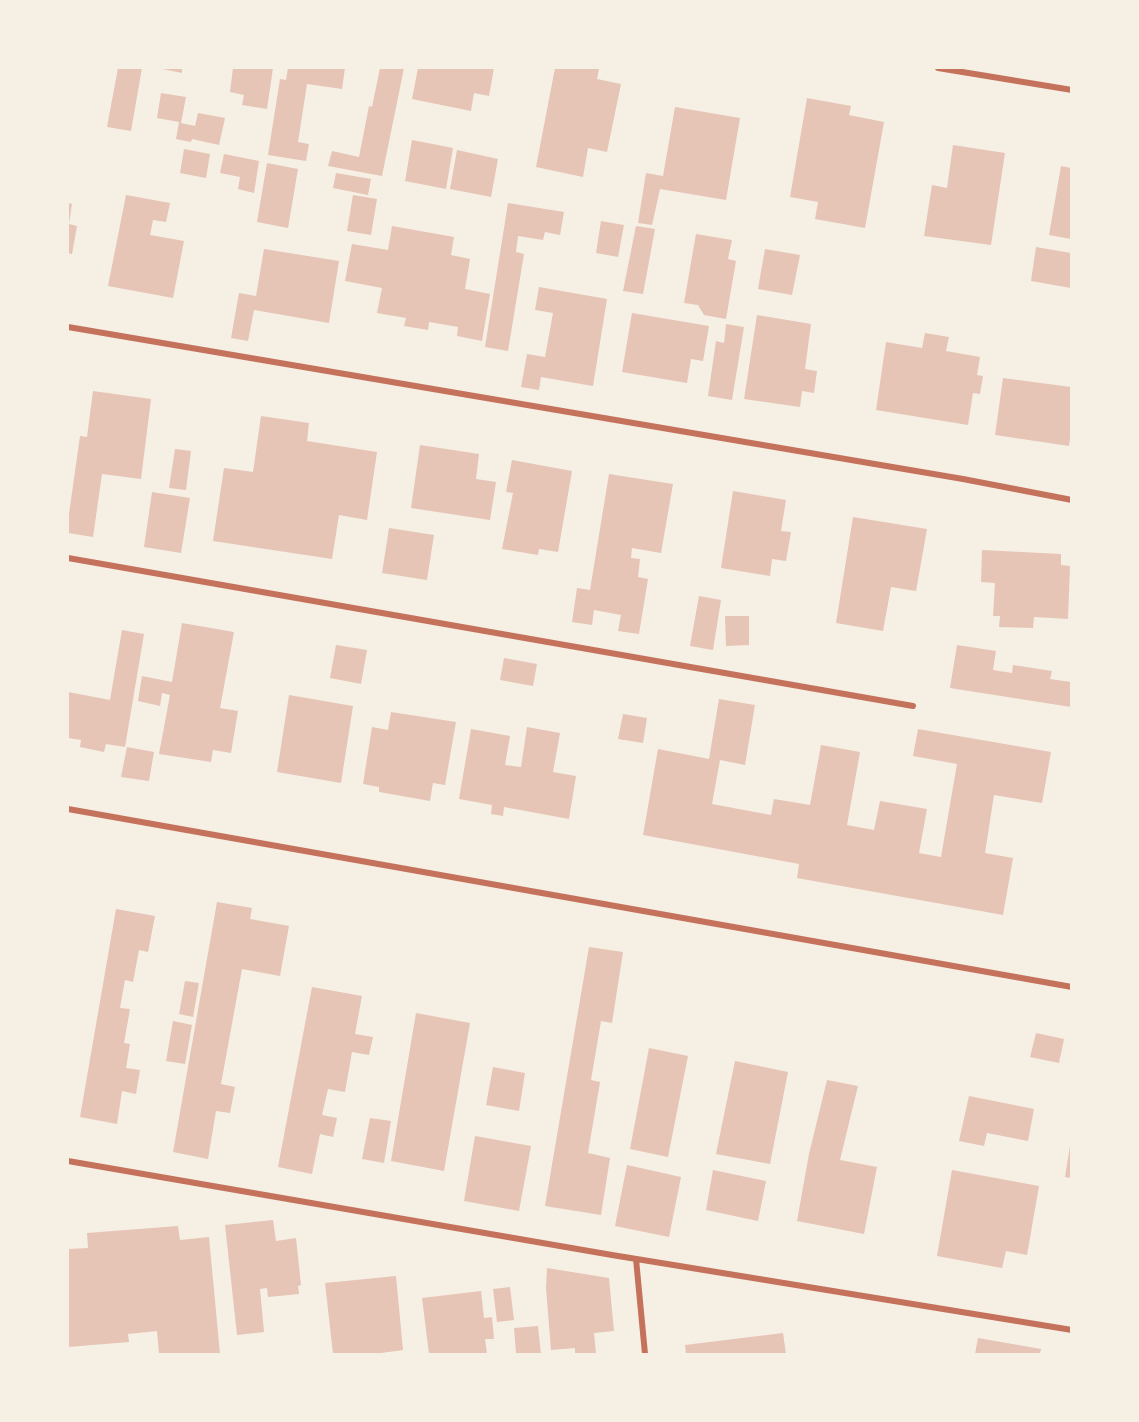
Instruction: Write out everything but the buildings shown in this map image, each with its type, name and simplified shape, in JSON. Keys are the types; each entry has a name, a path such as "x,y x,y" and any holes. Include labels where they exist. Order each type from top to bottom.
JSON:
{"street":[{"path":"938,68 1071,90"},
{"path":"68,327 1071,500"},
{"path":"68,558 913,706"},
{"path":"68,809 1071,987"},
{"path":"68,1161 636,1259 1071,1330"},
{"path":"636,1259 645,1354"}]}
